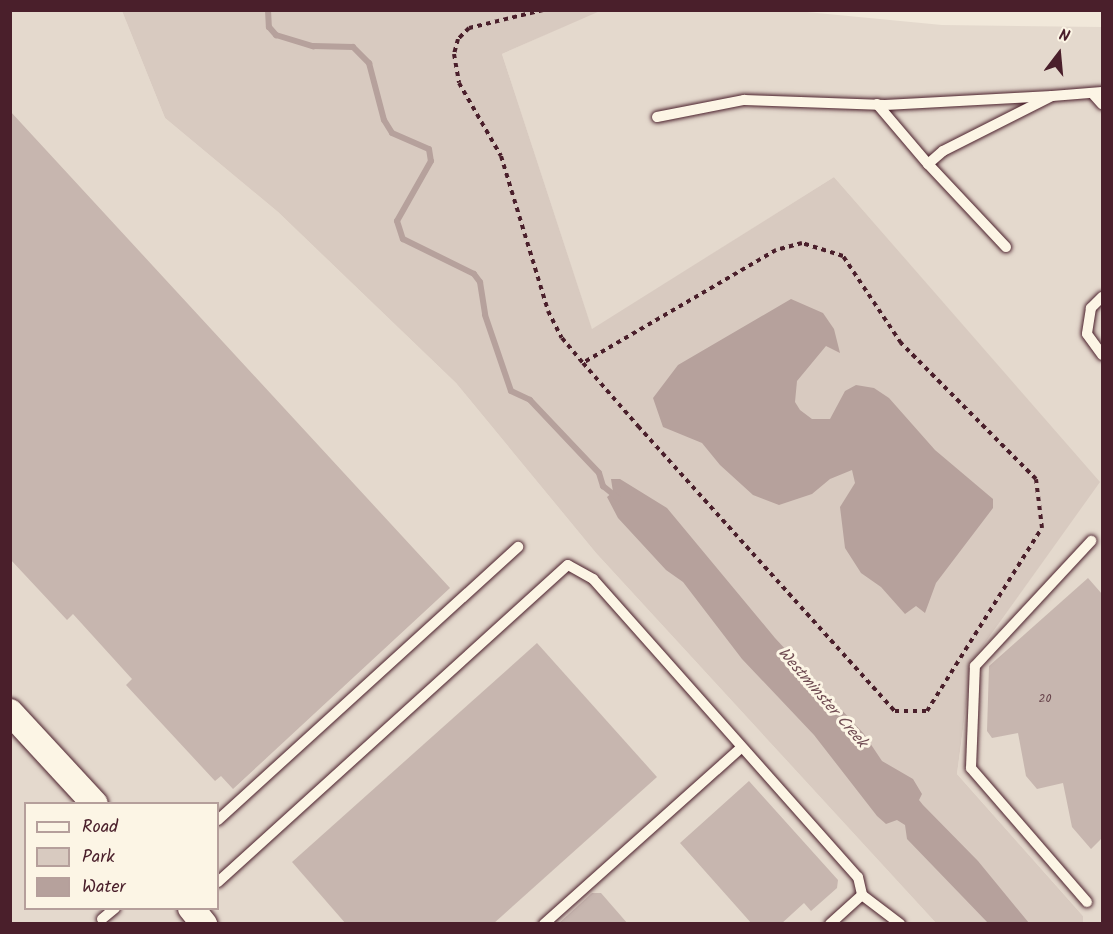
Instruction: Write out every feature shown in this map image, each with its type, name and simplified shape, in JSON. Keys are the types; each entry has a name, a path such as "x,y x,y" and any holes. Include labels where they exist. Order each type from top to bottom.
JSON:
{"street":[{"path":"11,714 93,802"},
{"path":"192,910 204,924"}],"lane":[{"path":"657,117 744,100 877,104 1097,92 1102,104"},
{"path":"928,164 943,151 1052,96"},
{"path":"877,104 928,164 1006,247"},
{"path":"1102,297 1091,308 1087,334 1102,355"},
{"path":"1087,902 971,768 975,666 1091,541"},
{"path":"219,819 518,547"},
{"path":"219,881 568,565 593,579 858,877 862,895 900,924"},
{"path":"544,924 741,748"},
{"path":"830,924 862,895"},
{"path":"102,919 114,910"}],"path":[{"path":"543,10 469,28 458,39 454,54 459,83 501,156 548,311 562,338 583,363 895,711 927,711 1042,528 1036,480 901,343 843,256 802,243 776,250 583,363"}],"shaded area":[{"path":"600,10 786,10 942,25 1102,27 1102,923 1083,923 1083,916 957,774 972,661 1099,482 834,177 592,330 502,54"},
{"path":"10,11 122,11 165,118 278,212 456,383 596,553 936,923 11,923"}],"green space":[{"path":"122,11 600,11 502,54 592,329 834,177 1100,482 972,661 957,774 1083,916 1083,923 936,923 596,553 456,383 278,212 165,118"}],"water":[{"path":"791,299 823,313 834,329 840,353 826,346 797,381 795,402 800,410 812,419 830,419 845,391 856,385 874,388 889,398 935,450 993,499 993,508 936,583 925,613 916,606 905,614 881,587 861,573 845,548 840,507 855,483 852,470 830,479 812,494 779,505 753,495 720,465 702,443 663,427 653,398 678,365"},
{"name":"Westminster Creek","path":"611,479 620,479 667,508 775,638 864,734 882,761 913,779 922,794 919,800 923,805 978,861 1029,923 988,923 907,839 905,825 897,820 886,824 877,816 814,735 742,659 683,582 666,570 618,518 607,497 613,492"}],"building":[{"path":"10,111 450,588 233,789 221,776 215,781 126,685 132,679 73,614 67,620 10,559"},
{"path":"1088,578 1102,594 1102,838 1091,849 1072,827 1063,783 1037,789 1026,776 1018,733 992,738 987,731 989,666"},
{"path":"537,643 657,777 493,924 346,924 292,862"},
{"path":"749,781 838,880 837,888 811,911 804,903 781,924 752,924 680,843"},
{"path":"592,893 601,893 628,924 558,924"}],"waterway":[{"path":"268,10 269,27 276,35 313,46 353,47 369,63 384,120 392,133 429,149 431,161 397,221 403,239 474,274 480,282 485,315 511,391 530,400 599,473 603,486 618,498"}]}
